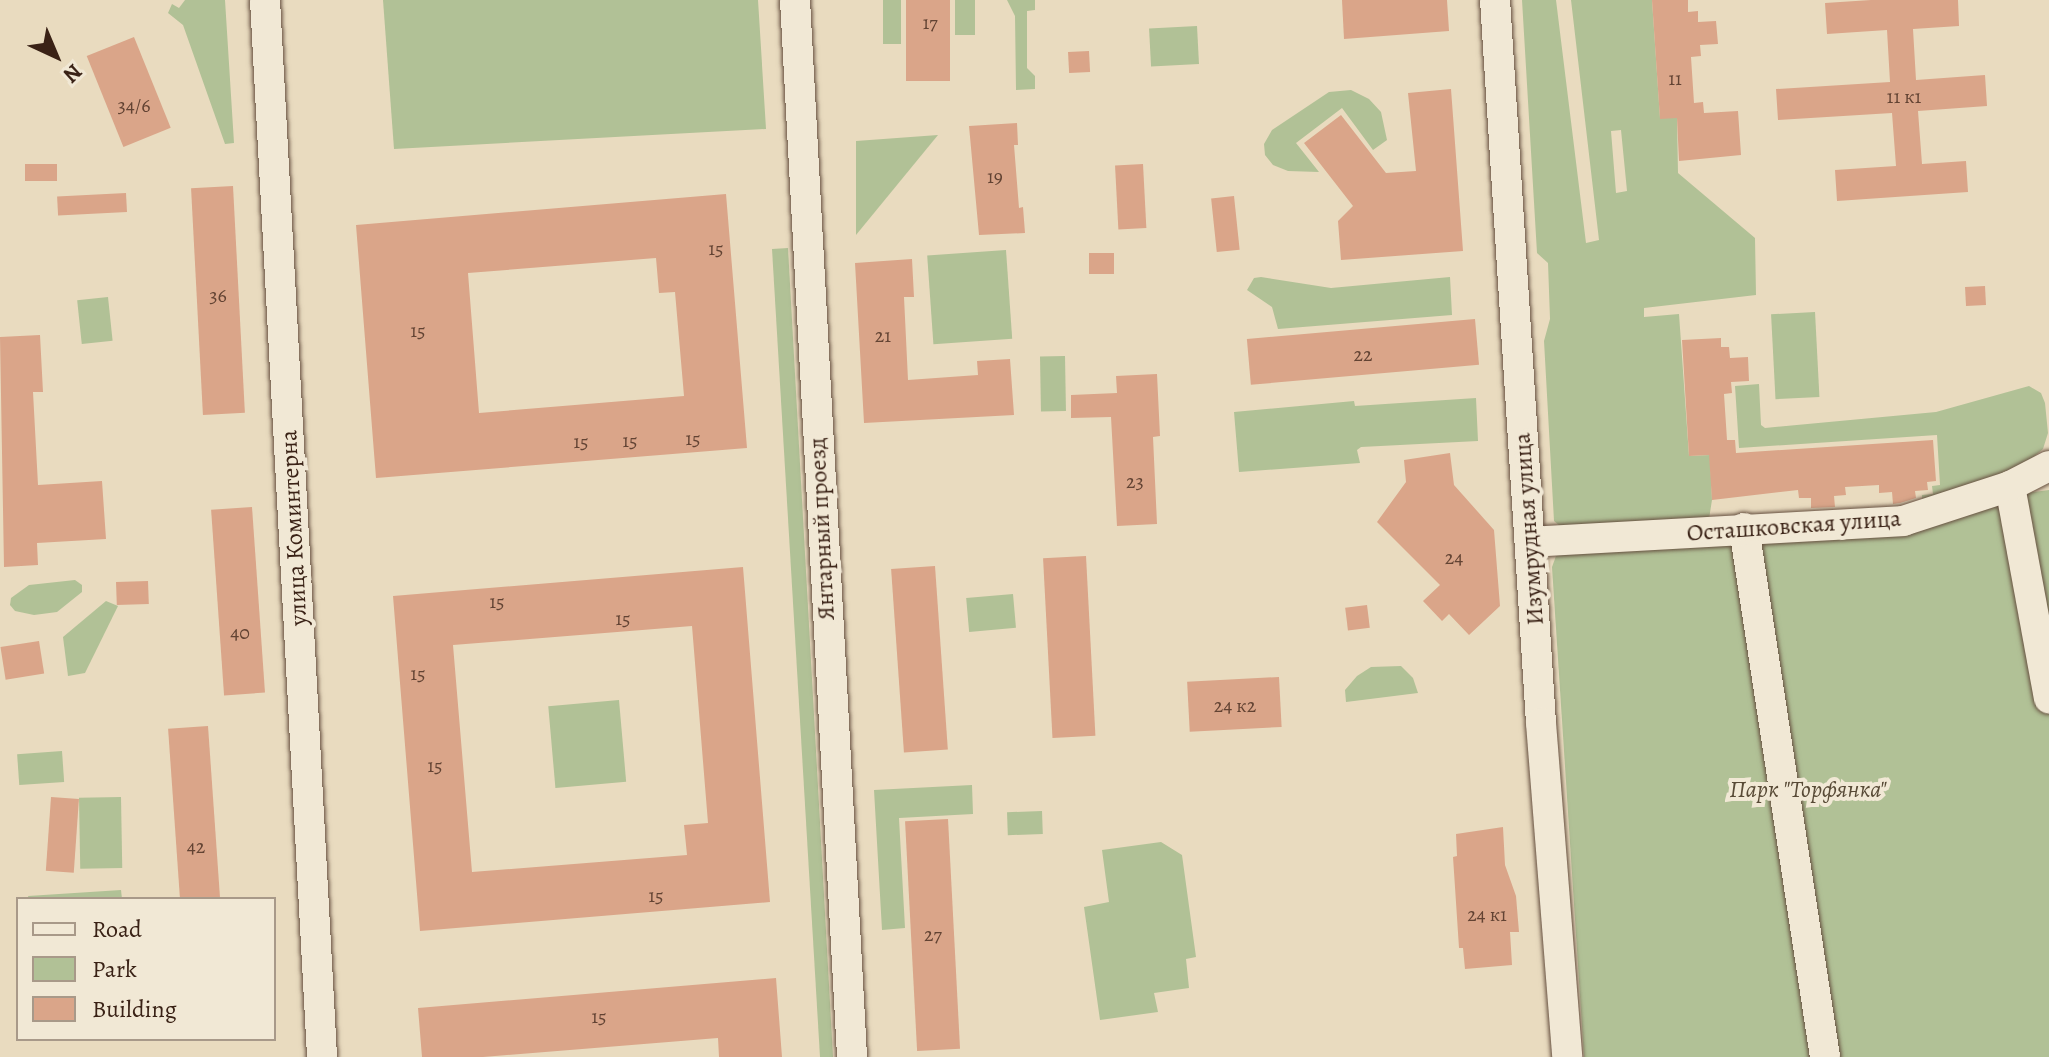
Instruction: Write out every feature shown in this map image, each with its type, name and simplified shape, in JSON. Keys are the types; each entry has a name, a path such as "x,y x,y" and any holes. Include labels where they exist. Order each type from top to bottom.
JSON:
{"street":[{"name":"улица Коминтерна","path":"265,0 322,1057"},
{"name":"Янтарный проезд","path":"795,0 852,1057"},
{"name":"Изумрудная улица","path":"1495,0 1567,1057"},
{"name":"Осташковская улица","path":"1530,542 1903,521 2010,486 2049,466"},
{"path":"2010,486 2049,698"},
{"path":"1744,528 1825,1057"}],"green space":[{"path":"185,0 225,0 234,143 225,144 183,25 168,13 172,4 179,8"},
{"path":"383,0 758,0 766,129 394,149"},
{"path":"883,0 901,0 901,44 883,44"},
{"path":"955,0 975,0 975,35 955,35"},
{"path":"1007,0 1035,0 1035,10 1027,11 1027,68 1035,76 1035,89 1016,90 1015,16"},
{"path":"1522,0 1556,0 1586,243 1599,240 1571,0 1652,0 1660,118 1677,118 1678,173 1755,238 1756,295 1644,308 1644,317 1679,314 1689,456 1710,455 1712,500 1709,519 1565,530 1554,521 1544,341 1550,319 1548,263 1537,253","holes":["1621,130 1627,191 1616,193 1611,131"]},
{"path":"1197,26 1199,64 1151,66 1149,29"},
{"path":"1351,90 1369,99 1381,112 1387,140 1373,150 1342,108 1296,143 1319,172 1288,171 1273,165 1265,155 1264,144 1272,130 1329,92"},
{"path":"938,135 856,235 856,141"},
{"path":"788,248 833,1057 820,1057 772,249"},
{"path":"1006,250 1012,339 933,344 927,256"},
{"path":"1450,277 1452,315 1278,329 1272,307 1247,290 1254,278 1331,288"},
{"path":"108,297 113,341 82,344 77,300"},
{"path":"1815,312 1819,397 1776,399 1771,314"},
{"path":"1040,356 1065,356 1066,411 1041,411"},
{"path":"1759,384 1761,425 1765,428 1936,412 2029,386 2041,393 2048,433 2043,449 2017,470 1922,500 1922,495 1933,494 1932,486 1940,485 1937,435 1739,448 1735,386"},
{"path":"1476,398 1478,441 1361,447 1357,450 1360,463 1239,472 1234,412 1354,401 1355,406"},
{"name":"Парк \"Торфянка\"","path":"2049,490 2049,1057 1584,1057 1552,567 1556,556 1564,552"},
{"path":"75,580 82,585 82,592 57,612 34,615 15,611 10,605 11,598 29,585"},
{"path":"1013,594 1016,628 969,632 966,598"},
{"path":"106,601 118,606 85,673 68,676 63,637"},
{"path":"1401,666 1413,678 1418,693 1346,702 1345,690 1357,676 1371,667"},
{"path":"619,700 626,782 555,788 548,706"},
{"path":"62,751 64,782 19,785 17,754"},
{"path":"972,785 973,814 899,818 905,928 882,930 874,790"},
{"path":"121,797 122,868 80,869 79,798"},
{"path":"1042,811 1043,834 1008,835 1007,812"},
{"path":"1161,842 1182,855 1196,957 1186,959 1189,988 1154,993 1158,1012 1100,1020 1084,907 1109,902 1102,850"},
{"path":"121,890 122,897 28,897"}],"building":[{"path":"906,0 950,0 950,81 906,81"},
{"path":"1342,0 1447,0 1449,31 1344,39"},
{"path":"1652,0 1688,0 1688,12 1698,11 1698,22 1716,21 1718,44 1700,45 1701,56 1691,57 1694,103 1703,102 1704,113 1738,111 1741,155 1679,161 1677,118 1660,119"},
{"path":"1958,0 1959,26 1913,29 1916,80 1985,75 1987,106 1918,111 1922,164 1966,161 1968,192 1837,201 1835,170 1896,166 1892,113 1778,120 1776,89 1890,82 1887,30 1827,34 1825,3"},
{"path":"134,37 171,128 123,147 87,56"},
{"path":"1089,51 1090,72 1069,73 1068,52"},
{"path":"1451,89 1463,251 1341,260 1338,221 1353,206 1304,143 1341,115 1386,173 1416,171 1408,93"},
{"path":"1017,123 1018,145 1014,145 1019,208 1023,207 1025,233 979,235 969,126"},
{"path":"25,164 57,164 57,181 25,181"},
{"path":"1143,164 1146,228 1118,229 1115,165"},
{"path":"233,186 245,413 203,415 191,188"},
{"path":"126,193 127,212 58,216 57,197"},
{"path":"726,194 747,448 376,478 356,225","holes":["656,258 659,293 675,292 684,396 479,413 468,273"]},
{"path":"1234,196 1240,250 1217,252 1211,198"},
{"path":"1089,253 1114,253 1114,274 1089,274"},
{"path":"912,259 914,297 904,297 908,380 978,375 977,361 1010,359 1014,415 864,423 855,263"},
{"path":"1985,286 1986,305 1966,306 1965,287"},
{"path":"1475,319 1479,365 1251,385 1247,339"},
{"path":"40,335 43,392 33,392 38,485 102,481 106,539 37,543 38,565 4,567 0,337"},
{"path":"1721,338 1721,347 1729,347 1730,358 1748,357 1749,381 1731,382 1732,393 1724,394 1727,440 1735,440 1736,453 1933,440 1936,481 1927,482 1928,490 1915,491 1916,498 1893,504 1892,492 1879,493 1879,485 1845,487 1846,495 1834,496 1835,507 1811,508 1811,498 1799,498 1798,490 1712,500 1709,455 1689,456 1682,340"},
{"path":"1157,374 1160,436 1153,437 1157,524 1117,526 1111,417 1071,418 1071,395 1117,393 1116,376"},
{"path":"1450,453 1454,485 1494,530 1500,606 1469,635 1449,614 1442,621 1423,601 1440,585 1377,522 1406,482 1404,460"},
{"path":"252,507 265,693 224,695 211,510"},
{"path":"1086,556 1095,736 1052,738 1043,558"},
{"path":"935,566 948,750 904,753 891,569"},
{"path":"743,567 770,902 420,931 393,596","holes":["692,626 708,823 684,825 687,855 472,872 453,645"]},
{"path":"148,581 149,604 117,605 116,582"},
{"path":"1367,605 1370,628 1348,631 1345,608"},
{"path":"39,641 44,674 6,680 0,647"},
{"path":"1279,677 1282,727 1190,732 1187,682"},
{"path":"208,726 220,897 180,897 168,729"},
{"path":"51,797 79,799 74,873 46,871"},
{"path":"948,819 960,1049 917,1051 905,821"},
{"path":"1503,827 1505,865 1516,896 1519,932 1510,932 1512,965 1465,969 1463,948 1459,948 1453,857 1457,856 1456,834"},
{"path":"776,978 782,1057 719,1057 718,1038 483,1057 422,1057 418,1008"}]}
